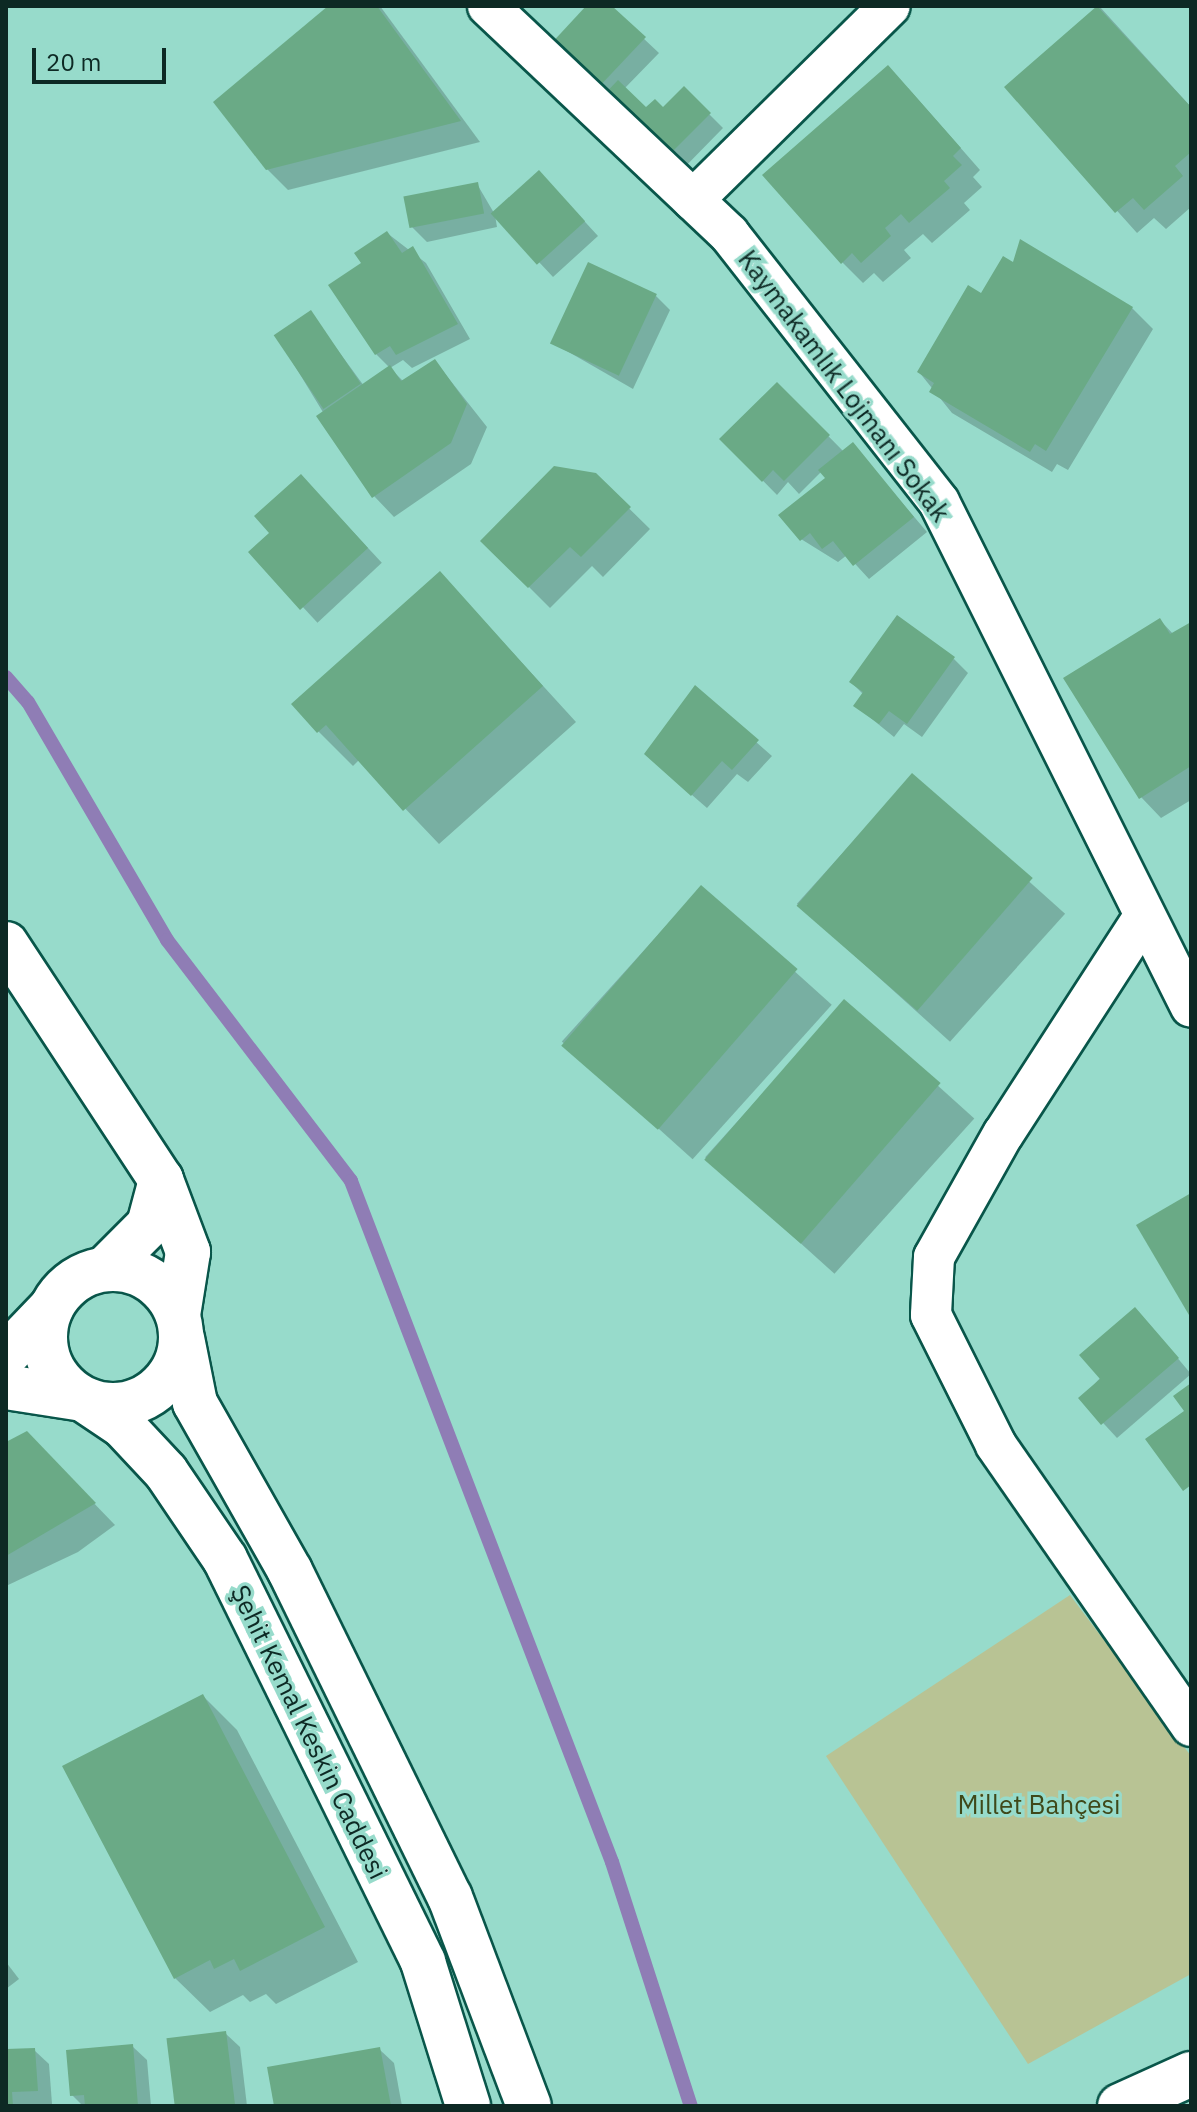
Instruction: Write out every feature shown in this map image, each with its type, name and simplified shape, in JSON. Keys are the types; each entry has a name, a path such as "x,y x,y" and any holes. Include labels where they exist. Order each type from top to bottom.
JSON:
{"street":[{"name":"Kaymakamlık Lojmanı Sokak","path":"488,6 729,234 939,502 1143,918 1191,1007"},
{"path":"693,200 890,6"},
{"path":"1143,918 1003,1134 934,1257 931,1315 996,1445 1191,1726"},
{"path":"6,944 161,1180 188,1252 178,1360 149,1395 129,1404 6,1387"},
{"path":"6,1355 83,1276 105,1269 149,1225 161,1180"},
{"path":"105,1269 150,1280 180,1326 201,1417 290,1571 450,1897 529,2106"},
{"path":"51,1308 50,1360 83,1399"},
{"name":"Şehit Kemal Keskin Caddesi","path":"83,1399 166,1472 225,1559 423,1962 468,2106"},
{"path":"1120,2106 1191,2074"}],"green space":[{"name":"Millet Bahçesi","path":"1070,1595 1191,1756 1191,1974 1028,2064 826,1756"}],"building":[{"path":"328,6 377,6 461,121 266,170 213,102"},
{"path":"586,6 612,6 646,37 595,91 548,47"},
{"path":"1097,6 1191,107 1191,152 1175,166 1183,176 1144,210 1133,198 1115,213 1004,87"},
{"path":"888,65 961,148 953,156 962,165 944,181 950,188 909,223 901,214 885,228 891,236 861,263 852,253 841,264 762,175"},
{"path":"618,80 646,107 655,99 663,107 684,86 711,113 662,162 599,100"},
{"path":"539,170 585,221 537,265 491,213"},
{"path":"478,182 484,213 410,228 403,197"},
{"path":"387,231 402,253 413,246 458,324 396,355 390,346 375,355 328,285 361,263 354,253"},
{"path":"1020,239 1133,307 1046,451 1035,444 1030,452 929,392 934,383 917,372 968,285 981,293 1003,256 1013,262"},
{"path":"588,262 657,294 619,376 550,344"},
{"path":"311,310 361,384 323,409 274,335"},
{"path":"435,359 467,404 451,443 372,498 316,416 390,365 401,381"},
{"path":"777,382 830,435 784,481 773,470 762,482 719,439"},
{"path":"853,442 914,517 853,566 833,541 822,549 810,533 800,541 778,515 825,478 818,470"},
{"path":"554,466 596,473 631,507 581,557 570,547 528,588 480,541"},
{"path":"301,474 368,548 300,610 248,552 269,533 254,516"},
{"path":"440,571 543,686 403,811 326,725 317,733 291,704"},
{"path":"897,615 955,657 907,724 889,711 879,724 853,706 863,692 849,682"},
{"path":"1160,618 1170,634 1191,622 1191,766 1139,799 1063,678"},
{"path":"695,685 759,740 732,770 722,761 691,796 644,754"},
{"path":"912,773 1033,878 917,1011 797,906"},
{"path":"701,885 798,969 658,1130 561,1046"},
{"path":"844,999 941,1083 801,1244 704,1160"},
{"path":"1191,1193 1191,1314 1189,1315 1136,1225"},
{"path":"1135,1307 1179,1358 1101,1425 1078,1398 1100,1379 1079,1355"},
{"path":"1191,1383 1191,1485 1183,1491 1145,1439 1184,1411 1173,1396"},
{"path":"27,1431 96,1503 6,1556 6,1442"},
{"path":"203,1694 325,1927 240,1971 234,1959 214,1969 210,1960 174,1979 62,1766"},
{"path":"226,2031 235,2106 175,2106 166,2038"},
{"path":"133,2044 138,2106 85,2106 84,2095 70,2096 66,2050"},
{"path":"380,2047 391,2106 274,2106 267,2067"},
{"path":"35,2048 38,2091 12,2092 13,2106 6,2106 6,2049"}],"waterway":[{"path":"6,677 28,702 167,940 351,1181 612,1862 691,2106"}]}
